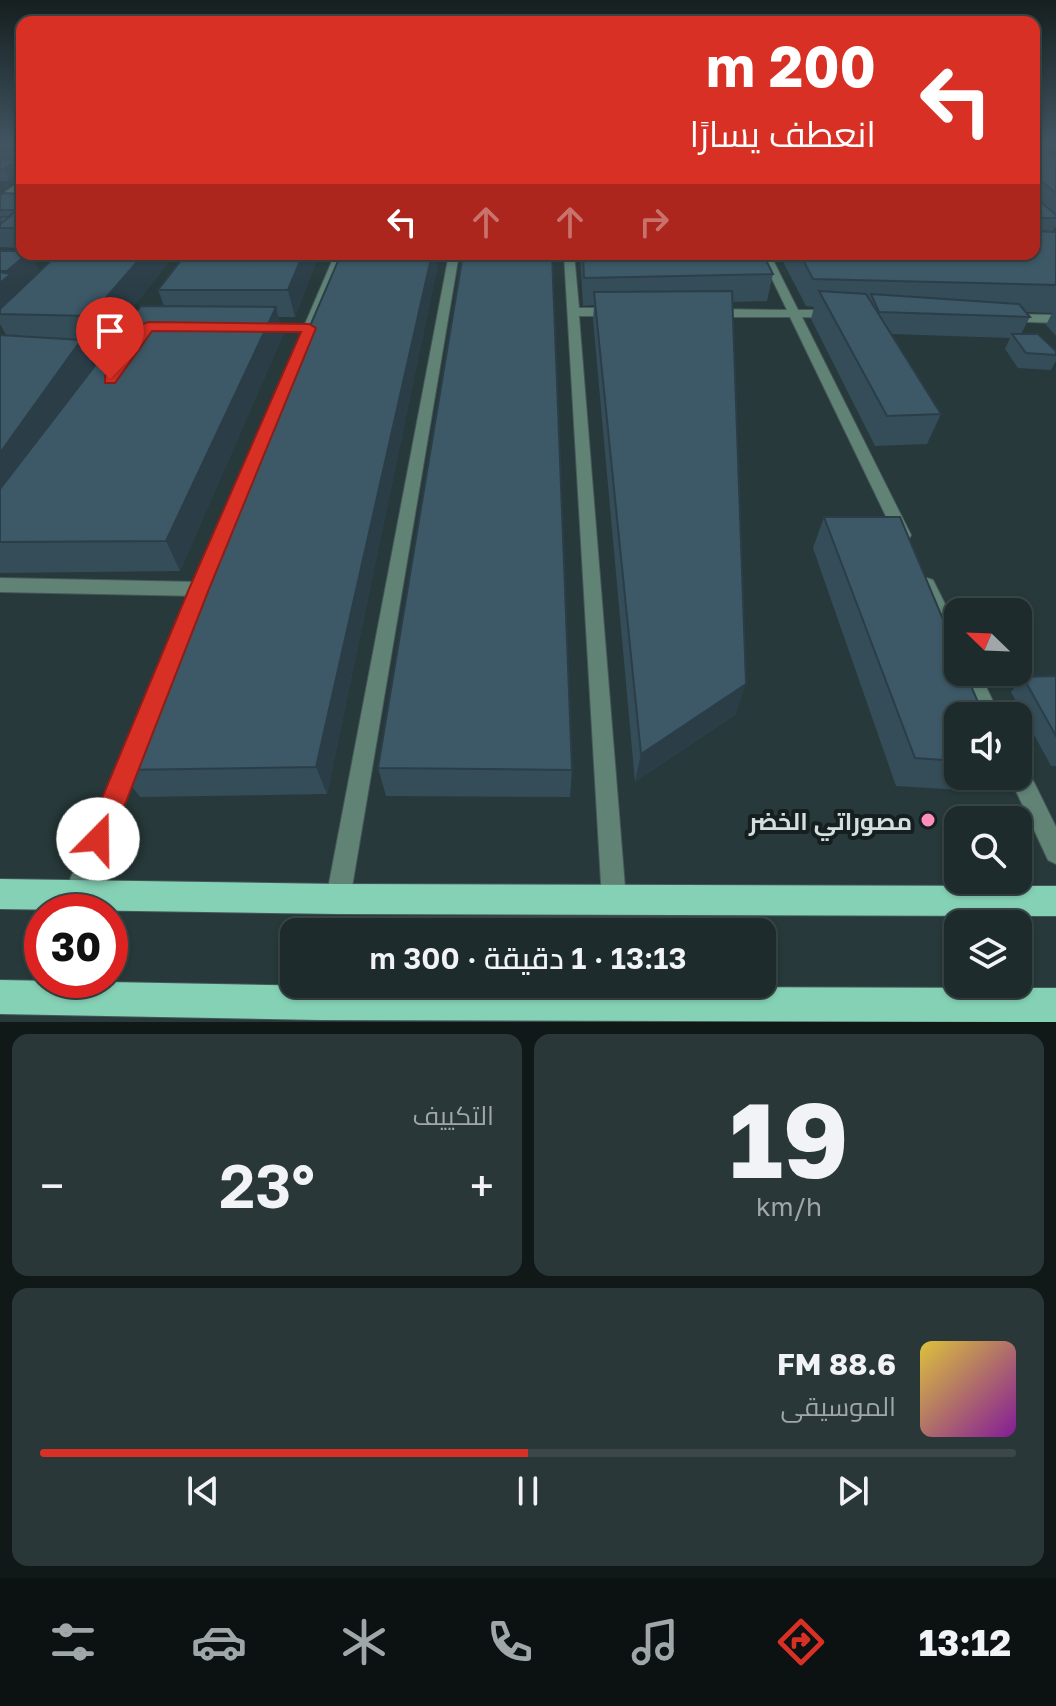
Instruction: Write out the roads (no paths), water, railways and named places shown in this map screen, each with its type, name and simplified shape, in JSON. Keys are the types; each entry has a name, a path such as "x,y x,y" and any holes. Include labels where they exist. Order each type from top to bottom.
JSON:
{"main road":[{"path":"0,894 24,894"},
{"path":"128,895 338,899 1056,901"},
{"path":"0,997 621,1013 1056,1005"}],"street":[{"path":"291,371 337,260"},
{"path":"338,899 453,260"},
{"path":"569,260 614,900"},
{"path":"768,260 944,620"},
{"path":"572,312 632,312"},
{"path":"706,313 850,315"},
{"path":"997,318 1056,319"},
{"path":"251,327 309,328"},
{"path":"47,355 126,358"},
{"path":"0,585 199,589"},
{"path":"76,894 140,735"},
{"path":"1026,790 1056,852"}],"place":[{"name":"مصوراتي الخضر","path":"928,820"}]}
